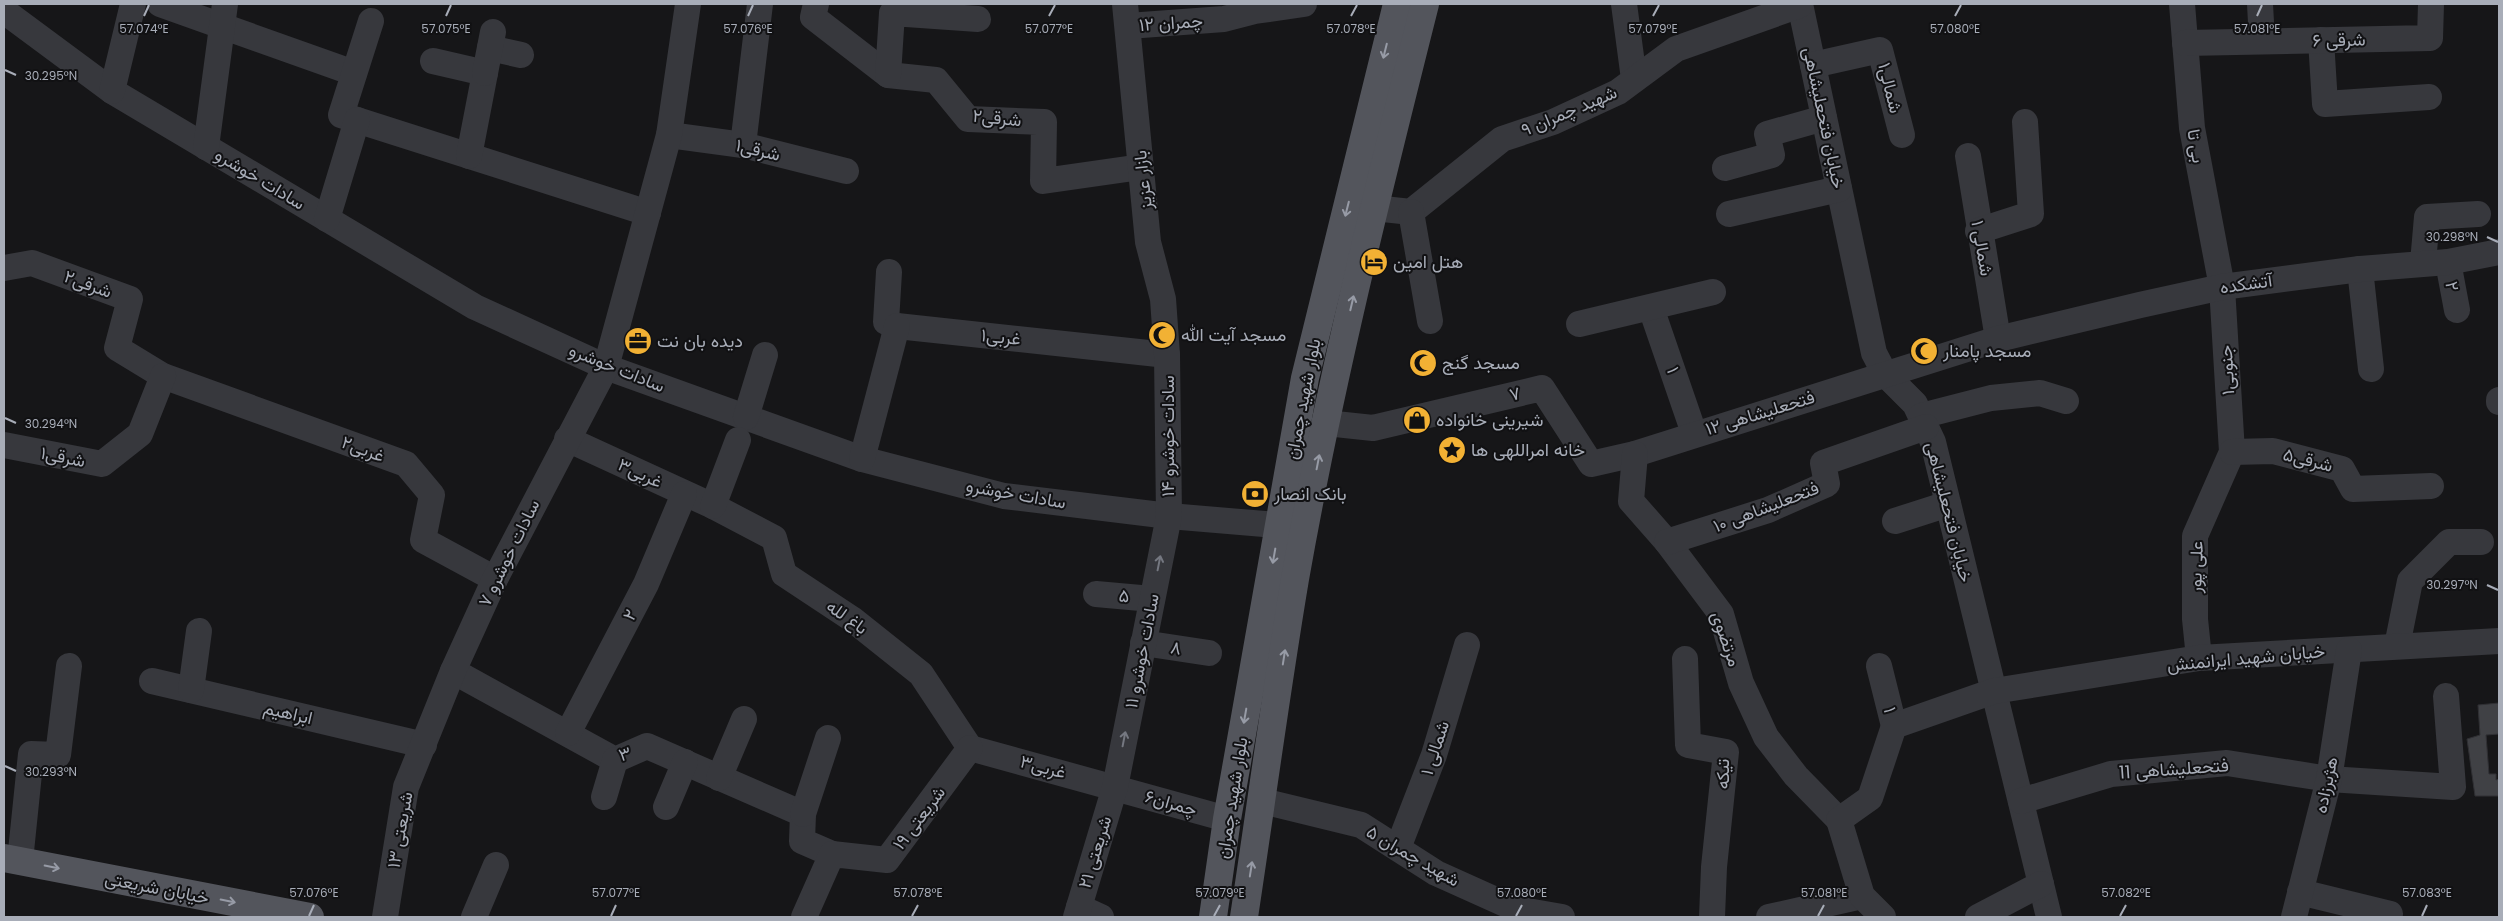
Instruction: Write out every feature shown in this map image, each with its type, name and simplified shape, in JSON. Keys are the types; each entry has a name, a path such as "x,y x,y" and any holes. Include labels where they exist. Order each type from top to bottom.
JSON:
{"main road":[{"name":"بلوار شهید چمران","path":"1244,917 1295,580 1292,526 1306,378 1397,4"},
{"name":"بلوار شهید چمران","path":"1213,917 1227,819 1292,526 1326,423 1374,208 1425,4"},
{"name":"خیابان شریعتی","path":"12,860 310,917"}],"street":[{"path":"112,91 133,4"},
{"path":"160,4 223,14 354,73"},
{"name":"سادات خوشرو ۷","path":"424,744 453,671 495,579 606,367 669,135 688,4"},
{"path":"744,145 760,4"},
{"path":"816,4 813,17 888,75"},
{"name":"چمران ۱۲","path":"1126,15 1224,19 1255,7 1304,4"},
{"path":"1624,4 1634,79"},
{"name":"شهید چمران ۹","path":"1411,212 1502,139 1554,122 1618,92 1676,50 1800,4"},
{"name":"خیابان فتحعلیشاهی","path":"1800,4 1874,353 1886,374 1915,404 1933,442 2049,917"},
{"name":"بی تا","path":"2182,4 2192,128 2222,287"},
{"path":"2260,4 2262,41"},
{"name":"۶ شرقی","path":"2185,43 2430,38 2431,4"},
{"name":"سادات خوشرو","path":"4,11 112,91 475,307 742,429 1004,496 1169,516 1292,526"},
{"path":"888,75 892,13 978,19"},
{"path":"206,147 223,14"},
{"name":"بازار عزیز","path":"1126,15 1148,242 1163,300 1167,356"},
{"path":"371,20 341,115 648,213"},
{"path":"468,156 492,40 521,55"},
{"path":"2321,40 2324,104 2429,97"},
{"name":"شمالی۱","path":"1813,65 1880,50 1902,135"},
{"path":"433,61 485,74"},
{"name":"شرقی۲","path":"888,75 936,80 968,119 1044,122 1043,180 1141,167"},
{"path":"1724,168 1772,155 1768,134 1824,118"},
{"path":"327,219 357,120"},
{"path":"1978,231 2031,214 2025,122"},
{"name":"شرقی۱","path":"669,135 744,145 846,171"},
{"name":"۱ شمالی","path":"1968,156 1978,231 1998,339"},
{"path":"1729,214 1839,190"},
{"path":"1374,208 1411,212 1430,321"},
{"name":"۲","path":"2457,310 2436,262 2427,217 2478,214"},
{"name":"آتشکده","path":"1886,374 1998,339 2222,287 2360,269 2436,262 2499,252"},
{"name":"شرقی۲","path":"4,268 32,263 130,299 117,348 163,376"},
{"path":"2360,269 2371,369"},
{"path":"862,459 897,326 886,322 889,272"},
{"name":"جنوبی۱","path":"2222,287 2232,452"},
{"path":"1579,324 1713,292"},
{"name":"۱","path":"1651,308 1694,433"},
{"name":"غربی۱","path":"897,326 1167,356"},
{"path":"713,506 742,429 765,356"},
{"name":"سادات خوشرو ۱۴","path":"1167,356 1169,516"},
{"name":"فتحعلیشاهی ۱۲","path":"1635,454 1694,433 1886,374"},
{"name":"شرقی۱","path":"4,445 102,464 140,434 163,376"},
{"name":"غربی۲","path":"163,376 406,464 432,495 423,540 495,579"},
{"name":"۷","path":"1326,423 1373,428 1542,388 1591,464 1635,454"},
{"path":"1924,422 1991,398 2040,393 2066,401"},
{"name":"فتحعلیشاهی ۱۰","path":"1667,542 1768,510 1827,484 1823,463 1924,422"},
{"name":"غربی۳","path":"567,439 713,506"},
{"name":"شرقی۵","path":"2232,452 2274,451 2342,469 2353,489 2431,486"},
{"name":"علی پور","path":"2199,658 2195,619 2195,536 2232,452"},
{"name":"مرتضوی","path":"1635,454 1631,500 1667,542 1721,614 1741,683 1766,737 1796,776 1840,820"},
{"name":"۲","path":"568,733 646,584 684,494"},
{"path":"1895,521 1948,504"},
{"name":"باغ لله","path":"713,506 774,538 784,574 852,619 920,674 970,748"},
{"name":"سادات خوشرو ۱۱","path":"1115,787 1169,516"},
{"path":"2397,646 2410,580 2449,542 2481,542"},
{"name":"۵","path":"1096,594 1152,599"},
{"path":"190,690 199,631"},
{"name":"خیابان شهید ایرانمنش","path":"1894,726 1994,691 2199,658 2499,641"},
{"name":"۸","path":"1144,643 1209,653"},
{"name":"شمالی ۱","path":"1398,848 1434,755 1467,645"},
{"name":"هژبرزاده","path":"2297,905 2329,779 2349,650"},
{"name":"تیکه","path":"1685,659 1688,745 1726,752 1714,867 1712,917"},
{"path":"12,860 31,754 58,755 69,666"},
{"name":"۱","path":"1879,666 1894,726"},
{"name":"۳","path":"453,671 615,760 647,746 803,814"},
{"name":"ابراهیم","path":"152,681 424,744"},
{"name":"فتحعلیشاهی 11","path":"2021,801 2112,774 2227,763 2329,779 2453,787 2446,696"},
{"path":"719,778 744,719"},
{"path":"1883,917 1862,896 1840,820 1870,798 1894,726"},
{"path":"804,917 832,854 802,841 803,814 828,738"},
{"name":"شریعتی ۱۳","path":"385,917 406,787 424,744"},
{"name":"غربی۳","path":"970,748 1115,787"},
{"name":"شریعتی ۱۹","path":"832,854 887,860 970,748"},
{"path":"604,797 615,760"},
{"path":"666,807 684,762"},
{"name":"چمران۶","path":"1115,787 1227,819"},
{"name":"شریعتی ۲۱","path":"1085,914 1115,787"},
{"name":"شهید چمران ۵","path":"1262,801 1361,825 1436,873 1516,913 1562,917"},
{"path":"474,917 496,865"},
{"path":"1978,917 2041,884"},
{"path":"1769,917 1862,896"},
{"path":"2297,905 2390,914 2389,917"}],"building":[{"path":"2499,703 2499,734 2486,735 2489,774 2496,774 2496,780 2499,779 2499,796 2475,796 2467,739 2480,735 2478,705"}],"place":[{"name":"هتل امین","path":"1374,262"},
{"name":"مسجد آیت الله","path":"1162,335"},
{"name":"دیده بان نت","path":"638,341"},
{"name":"مسجد پامنار","path":"1924,351"},
{"name":"مسجد گنج","path":"1423,363"},
{"name":"شیرینی خانواده","path":"1417,420"},
{"name":"خانه امراللهی ها","path":"1452,450"},
{"name":"بانک انصار","path":"1255,494"}]}
